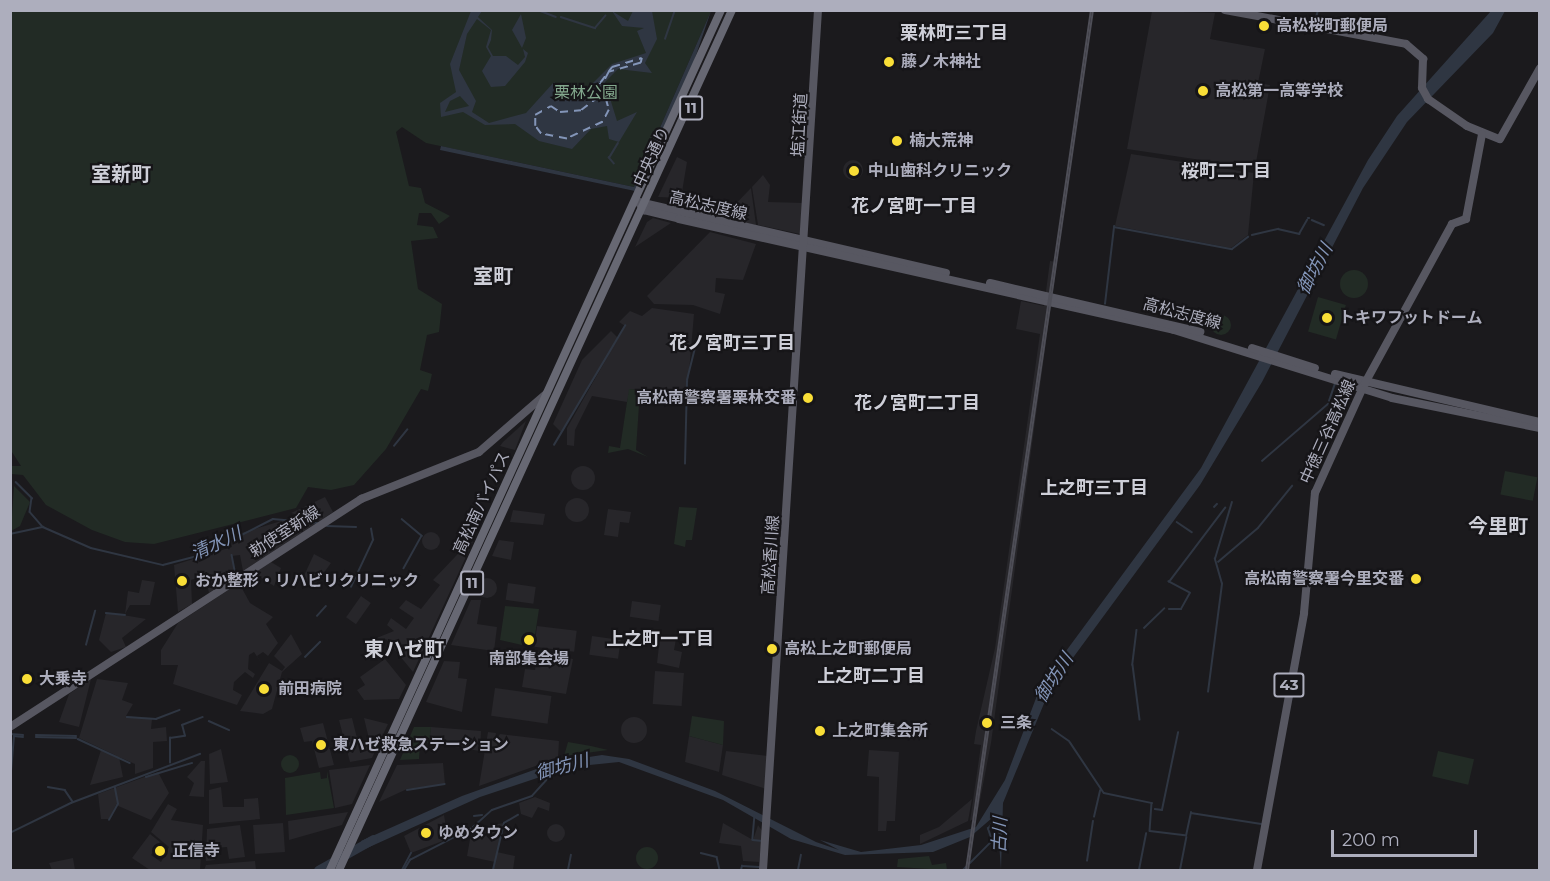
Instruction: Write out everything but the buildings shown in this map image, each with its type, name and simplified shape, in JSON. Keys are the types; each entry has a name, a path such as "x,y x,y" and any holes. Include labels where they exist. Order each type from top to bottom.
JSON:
{"highway":[{"name":"中央通り","path":"640,210 721,10"},
{"name":"中央通り","path":"640,210 732,10"},
{"name":"高松南バイパス","path":"341,867 572,367 640,210"},
{"name":"高松南バイパス","path":"330,870 554,386 640,210"}],"main road":[{"name":"塩江街道","path":"806,244 818,10"},
{"path":"1225,10 1406,44 1423,59 1423,90 1428,99 1482,134 1500,138 1539,68"},
{"name":"中徳三谷高松線","path":"1257,870 1304,614 1313,500 1363,386 1452,224 1466,219 1482,134"},
{"name":"高松志度線","path":"640,210 806,244 1174,330 1363,386 1539,428"},
{"name":"高松香川線","path":"763,870 806,244"},
{"name":"勅使室新線","path":"10,727 372,493 439,472 479,452 554,386 572,367"},
{"name":"高松志度線","path":"1363,386 1539,422"}],"shaded area":[{"name":"高松第一高等学校","path":"1152,11 1215,13 1210,39 1265,49 1258,83 1270,85 1255,168 1127,149"},
{"path":"1131,154 1254,173 1248,235 1231,248 1115,226"},
{"path":"677,157 687,162 681,198 658,197"},
{"name":"中山歯科クリニック","path":"853,160 860,163 863,170 860,177 853,180 846,177 843,170 846,163"},
{"path":"763,175 770,185 768,202 805,203 800,234 758,225 752,187"},
{"path":"751,188 756,225 730,220 725,215"},
{"path":"653,218 671,223 635,247 647,222"},
{"path":"710,232 756,244 743,280 716,278 715,292 725,294 720,314 693,305 654,304 647,296"},
{"path":"1050,261 1057,262 991,743 977,816 970,821 981,745 974,744 995,648 1040,334 1016,329 1021,301 1044,306"},
{"path":"652,308 694,314 687,396 630,389 627,402 592,396 575,430 574,446 567,445 567,428 625,326 619,322 630,311 642,316"},
{"path":"611,331 618,338 615,346 561,432 553,424 582,360"},
{"path":"526,421 515,450 500,446 503,442"},
{"path":"583,466 592,469 595,478 592,487 583,490 574,487 571,478 574,469"},
{"path":"325,497 333,512 320,521 291,513"},
{"path":"577,498 585,502 589,510 585,518 577,522 569,518 565,510 569,502"},
{"path":"608,509 631,512 629,523 620,522 618,537 604,535"},
{"path":"513,510 545,514 543,525 510,522"},
{"path":"291,518 315,524 243,571 240,555 232,556 236,575 209,593 205,575 191,580 192,604 178,612 174,565 232,547 230,540 238,534"},
{"path":"427,532 435,532 440,537 438,548 427,550 422,545 422,537"},
{"path":"476,535 413,672 386,639 378,645 374,639 394,631 387,625 391,618 406,629 414,618 399,608 406,600 421,609 440,585 433,580"},
{"path":"499,540 514,542 511,560 492,556"},
{"path":"314,554 331,563 312,589 302,580"},
{"path":"271,562 281,568 274,586 254,573"},
{"path":"487,578 494,581 497,588 494,595 487,598 480,595 477,588 480,581"},
{"path":"142,580 155,582 150,605 130,605 125,614 128,591 139,593"},
{"path":"239,583 250,603 273,617 266,624 278,643 268,656 263,652 257,656 262,664 254,652 249,655 248,669 255,674 253,678 245,672 234,682 233,690 242,695 237,705 173,684 178,665 161,665 161,650 178,623"},
{"path":"508,583 536,587 533,604 506,600"},
{"path":"361,596 371,603 356,624 346,617"},
{"path":"471,600 481,600 477,624 497,627 494,651 451,645"},
{"path":"632,601 661,605 658,621 630,617"},
{"path":"106,613 146,619 122,638 126,647 111,652 99,640"},
{"path":"537,626 577,631 574,652 534,647"},
{"name":"前田病院","path":"291,634 302,654 282,672 272,709 263,714 240,711 269,663 282,671 285,667 274,656"},
{"path":"592,636 621,640 618,659 589,655"},
{"path":"660,637 676,639 674,650 682,652 679,668 657,663"},
{"path":"538,652 573,659 566,694 522,687 525,669 535,670"},
{"path":"385,659 406,685 399,699 364,700 357,690 365,685 360,677"},
{"path":"444,661 460,662 458,678 467,679 462,712 426,702"},
{"path":"655,671 684,673 682,706 653,704"},
{"path":"91,679 79,727 59,722 69,694"},
{"path":"97,679 128,683 122,700 133,704 126,716 152,719 151,729 166,727 167,741 153,742 153,768 135,774 135,764 119,757 123,777 90,785 101,750 117,756 79,738"},
{"path":"495,688 551,696 548,724 491,716"},
{"path":"634,717 643,721 647,730 643,739 634,743 625,739 621,730 625,721"},
{"path":"352,718 359,746 370,743 364,718 388,724 372,758 350,762 339,720"},
{"name":"東ハゼ救急ステーション","path":"323,723 334,765 319,768 312,741 304,742 300,728"},
{"path":"431,727 481,731 480,751 429,743"},
{"path":"488,732 496,733 495,741 500,734 559,741 558,758 479,786"},
{"path":"689,736 723,745 719,772 685,762"},
{"path":"221,749 228,782 210,784 209,754"},
{"path":"869,750 899,752 895,821 887,821 886,831 878,831 879,777 867,776"},
{"path":"726,751 768,756 766,789 722,775"},
{"path":"201,761 205,761 204,797 189,796 194,783 187,777"},
{"path":"443,763 445,784 407,789 379,802 397,765"},
{"path":"370,765 352,804 335,808 329,770"},
{"path":"158,772 169,793 151,820 116,805 109,819 101,819 98,794"},
{"path":"221,787 223,807 244,807 244,799 258,798 260,819 209,824 209,790"},
{"path":"535,797 550,803 549,811 538,807 532,818 521,814 519,803"},
{"path":"972,799 968,821 920,844 920,835 939,827"},
{"path":"168,804 177,809 171,820 203,825 200,870 150,870 132,858 150,834 160,842 151,855 161,862 169,847 151,832"},
{"path":"348,812 342,825 289,840 288,821"},
{"name":"ゆめタウン","path":"444,815 448,839 411,853 404,836"},
{"path":"283,823 285,852 255,854 253,825"},
{"path":"504,823 497,852 515,856 513,870 493,870 495,862 467,856 472,828"},
{"path":"723,823 753,840 758,825 763,832 759,862 743,861 741,846 719,843"},
{"path":"556,824 562,827 565,833 562,839 556,842 550,839 547,833 550,827"},
{"path":"240,825 245,857 229,859 227,847 214,848 215,860 206,861 207,829"},
{"path":"73,858 75,870 52,870 49,863"},
{"path":"255,861 256,870 204,870 206,865"}],"green space":[{"name":"栗林公園","path":"11,11 711,11 634,187 426,143 402,127 396,132 409,186 421,188 425,203 450,216 439,224 431,213 419,213 417,225 433,227 438,238 411,241 418,289 442,304 439,332 427,335 420,370 432,374 428,391 421,389 386,449 354,485 331,490 308,487 296,508 154,544 125,542 92,530 46,505 23,475 11,474 10,466 21,466 10,449"},
{"path":"1354,270 1364,274 1368,284 1364,294 1354,298 1344,294 1340,284 1344,274"},
{"name":"トキワフットドーム","path":"1318,297 1346,305 1336,340 1308,332"},
{"path":"1221,315 1228,318 1231,325 1228,332 1221,335 1214,332 1211,325 1214,318"},
{"path":"629,389 640,390 636,450 648,457 628,449 608,453 609,446 620,448"},
{"path":"1505,471 1537,477 1533,501 1500,495"},
{"path":"14,486 30,502 20,526 11,531"},
{"path":"679,507 697,508 692,540 686,540 685,547 674,544"},
{"path":"505,606 539,609 535,635 524,634 522,645 500,640"},
{"path":"692,716 724,721 723,745 689,736"},
{"path":"414,727 431,727 429,743 420,742 419,759 400,760"},
{"path":"568,742 591,746 608,750 564,756"},
{"path":"1438,751 1474,759 1468,785 1432,776"},
{"path":"286,755 294,755 299,760 297,771 286,773 281,768 281,760"},
{"path":"327,771 334,808 286,815 285,778 320,772 321,779 327,778"},
{"path":"647,847 655,850 658,858 655,866 647,869 639,866 636,858 639,850"},
{"path":"929,856 932,865 946,863 947,870 897,867 898,859"}],"water":[{"path":"471,11 482,11 478,17 492,30 488,47 493,56 506,56 518,65 525,57 523,49 528,53 525,62 505,86 491,87 482,71 491,56 486,47 491,30 477,19 467,34 459,70 476,101 472,112 489,123 526,113 554,82 573,99 589,99 591,85 612,64 646,53 637,31 644,28 622,26 612,11 628,21 633,11 652,11 657,39 645,63 652,73 618,69 605,82 617,121 637,112 619,142 609,139 607,126 591,129 572,149 539,141 515,124 485,125 463,112 441,117 440,103 456,92 450,64","holes":["460,96 469,106 445,112 450,101"]},
{"path":"711,11 693,64 635,191 440,150 441,146 634,187"},
{"name":"古川","path":"1491,11 1505,11 1493,33 1407,122 1363,188 1262,382 1200,485 1050,689 1003,803 1001,870 998,829 992,818 970,837 933,852 845,855 791,839 723,800 619,762 570,767 480,797 365,849 361,841 462,796 556,762 602,755 629,759 715,791 816,842 839,850 820,840 861,852 921,845 976,827 1005,780 1041,685 1201,468 1368,160 1397,116"},
{"path":"521,14 526,38 522,48 512,30"}],"waterway":[{"path":"538,10 556,17"},
{"path":"665,39 675,10"},
{"path":"1315,22 1318,10"},
{"path":"561,17 595,28 605,16"},
{"path":"614,164 609,158 618,143"},
{"path":"1252,235 1278,229 1299,234 1307,220"},
{"path":"1312,220 1324,225"},
{"path":"1105,304 1114,227 1232,249 1248,237"},
{"path":"554,445 625,326"},
{"path":"685,464 687,380 696,345"},
{"path":"1329,401 1335,384"},
{"path":"1262,461 1328,404"},
{"path":"394,446 407,430"},
{"path":"16,482 32,498 30,512 43,527"},
{"path":"1218,562 1258,528 1292,486"},
{"path":"1208,692 1222,584 1215,559 1232,502"},
{"path":"1214,507 1217,504"},
{"path":"1169,609 1181,609 1190,593 1169,582 1225,508"},
{"name":"清水川","path":"10,534 43,527 91,548 163,565 205,554 273,519 317,523"},
{"path":"402,519 422,536 404,568"},
{"path":"1177,522 1192,532"},
{"name":"清水川","path":"327,526 356,527"},
{"path":"351,587 373,540 371,529"},
{"path":"232,555 236,575"},
{"path":"317,616 326,606"},
{"path":"1144,628 1164,609"},
{"path":"86,645 95,611"},
{"path":"106,613 125,615"},
{"path":"1137,630 1133,665 1140,720"},
{"path":"305,657 320,642"},
{"path":"127,717 156,719 179,710"},
{"path":"170,763 170,738 185,736 182,725 203,717"},
{"path":"209,721 229,730"},
{"path":"1052,729 1069,741"},
{"path":"1155,809 1162,810 1178,733"},
{"path":"11,734 23,735"},
{"path":"36,735 76,736"},
{"path":"10,783 14,736 23,737"},
{"path":"36,737 76,738"},
{"path":"78,739 130,763"},
{"path":"1070,742 1104,793 1152,803 1150,831 1185,835"},
{"path":"10,833 71,803 200,754"},
{"path":"146,777 192,763"},
{"path":"473,827 492,810 532,796 548,778"},
{"path":"407,790 445,784"},
{"path":"48,787 65,790 73,802"},
{"path":"109,820 118,804 115,788"},
{"path":"1094,817 1100,791"},
{"path":"1186,836 1191,813 1261,824"},
{"path":"474,816 482,815"},
{"path":"493,870 504,823 518,815"},
{"path":"755,815 753,840 762,841"},
{"name":"古川","path":"970,863 992,841 988,829 995,819"},
{"path":"1087,861 1093,821"},
{"path":"404,870 410,860 470,829"},
{"path":"1139,870 1146,834"},
{"path":"1180,870 1186,838"},
{"name":"御坊川","path":"318,870 373,839"},
{"path":"402,870 411,853"},
{"path":"701,853 717,857 720,870"},
{"path":"568,870 571,855"},
{"path":"798,870 801,855"},
{"path":"741,870 742,866 759,867"},
{"path":"963,870 966,867"}],"ferry route":[{"path":"642,58 641,63 609,72 602,85 609,110 603,122 567,139 541,134 535,126 535,115 551,106 560,112 581,110 597,98 600,83 612,67 642,58"}],"railway":[{"path":"967,870 1092,10"}],"place":[{"name":"高松桜町郵便局","path":"1264,26"},
{"name":"藤ノ木神社","path":"889,62"},
{"name":"高松第一高等学校","path":"1203,91"},
{"name":"楠大荒神","path":"897,141"},
{"name":"中山歯科クリニック","path":"854,171"},
{"name":"トキワフットドーム","path":"1327,318"},
{"name":"高松南警察署栗林交番","path":"808,398"},
{"name":"高松南警察署今里交番","path":"1416,579"},
{"name":"おか整形・リハビリクリニック","path":"182,581"},
{"name":"南部集会場","path":"529,640"},
{"name":"高松上之町郵便局","path":"772,649"},
{"name":"大乗寺","path":"27,679"},
{"name":"前田病院","path":"264,689"},
{"name":"三条","path":"987,723"},
{"name":"上之町集会所","path":"820,731"},
{"name":"東ハゼ救急ステーション","path":"321,745"},
{"name":"ゆめタウン","path":"426,833"},
{"name":"正信寺","path":"160,851"}],"district":[{"name":"栗林町三丁目","path":"954,33"},
{"name":"桜町二丁目","path":"1226,171"},
{"name":"室新町","path":"121,174"},
{"name":"花ノ宮町一丁目","path":"914,206"},
{"name":"室町","path":"493,276"},
{"name":"花ノ宮町三丁目","path":"732,343"},
{"name":"花ノ宮町二丁目","path":"917,403"},
{"name":"上之町三丁目","path":"1094,488"},
{"name":"今里町","path":"1498,526"},
{"name":"上之町一丁目","path":"660,639"},
{"name":"東ハゼ町","path":"404,649"},
{"name":"上之町二丁目","path":"871,676"}]}
